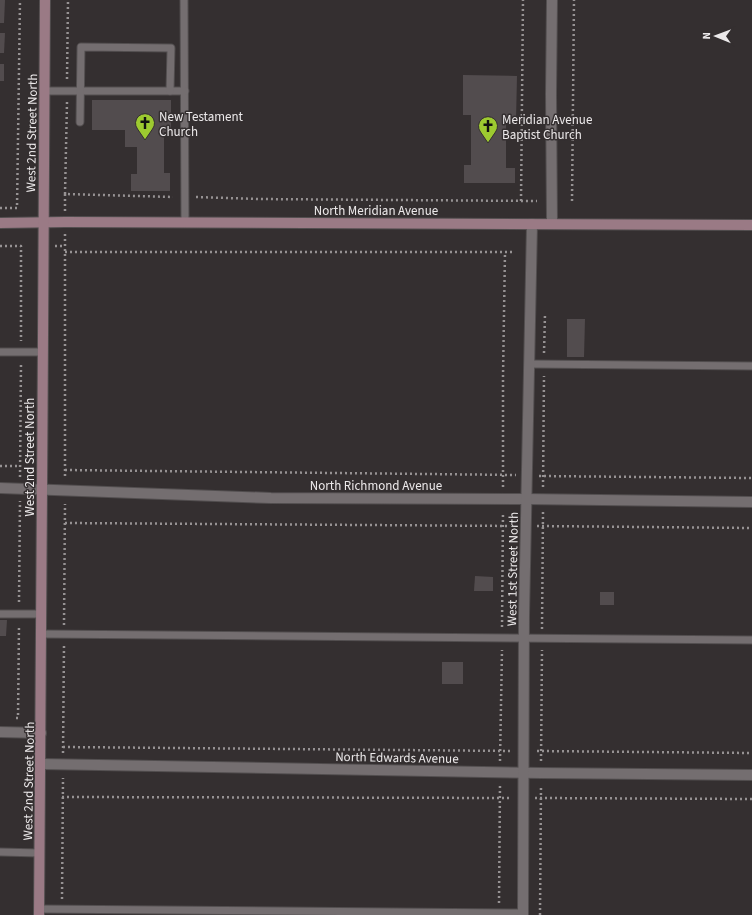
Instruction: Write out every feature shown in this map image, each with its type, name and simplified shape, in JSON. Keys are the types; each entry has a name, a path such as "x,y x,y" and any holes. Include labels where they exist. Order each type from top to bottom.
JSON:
{"street":[{"name":"West 2nd Street North","path":"39,912 45,0"},
{"path":"552,0 552,224"},
{"name":"North Meridian Avenue","path":"0,223 185,222 752,225"},
{"name":"West 1st Street North","path":"523,914 524,638 532,224"},
{"name":"North Richmond Avenue","path":"0,488 271,498 543,499 752,502"},
{"path":"0,732 41,733"},
{"name":"North Edwards Avenue","path":"41,764 752,775"}],"lane":[{"path":"184,0 185,222"},
{"path":"80,122 81,47 170,48 170,91"},
{"path":"44,91 184,91"},
{"path":"0,352 42,352"},
{"path":"529,364 752,366"},
{"path":"0,614 42,614"},
{"path":"42,634 752,640"},
{"path":"0,852 40,853"},
{"path":"39,912 62,909 523,914"}],"path":[{"path":"0,208 17,208 20,0"},
{"path":"68,0 66,194 266,199 536,201"},
{"path":"521,200 523,0"},
{"path":"572,201 574,0"},
{"path":"0,246 21,246 18,718"},
{"path":"62,909 66,470 65,246"},
{"path":"65,252 514,252"},
{"path":"499,913 505,252"},
{"path":"540,915 545,308"},
{"path":"0,466 20,466"},
{"path":"66,470 752,478"},
{"path":"65,523 752,528"},
{"path":"63,747 752,753"},
{"path":"62,797 752,799"}],"building":[{"path":"0,0 5,0 4,23 0,23"},
{"path":"0,33 5,33 4,53 0,53"},
{"path":"0,64 4,64 4,81 0,81"},
{"name":"Meridian Avenue Baptist Church","path":"463,75 517,76 516,121 506,121 506,168 515,168 515,183 464,183 464,165 471,165 471,115 463,115"},
{"name":"New Testament Church","path":"92,100 171,100 171,132 164,132 164,173 170,173 170,191 131,191 131,174 137,174 137,147 125,147 125,130 92,130"},
{"path":"567,319 585,319 584,357 567,357"},
{"path":"475,576 493,577 493,591 474,591"},
{"path":"600,592 614,592 614,605 600,605"},
{"path":"0,620 7,620 6,636 0,636"},
{"path":"442,662 463,662 463,684 442,684"}],"place":[{"name":"New Testament Church","path":"145,140"},
{"name":"Meridian Avenue Baptist Church","path":"488,143"}]}
